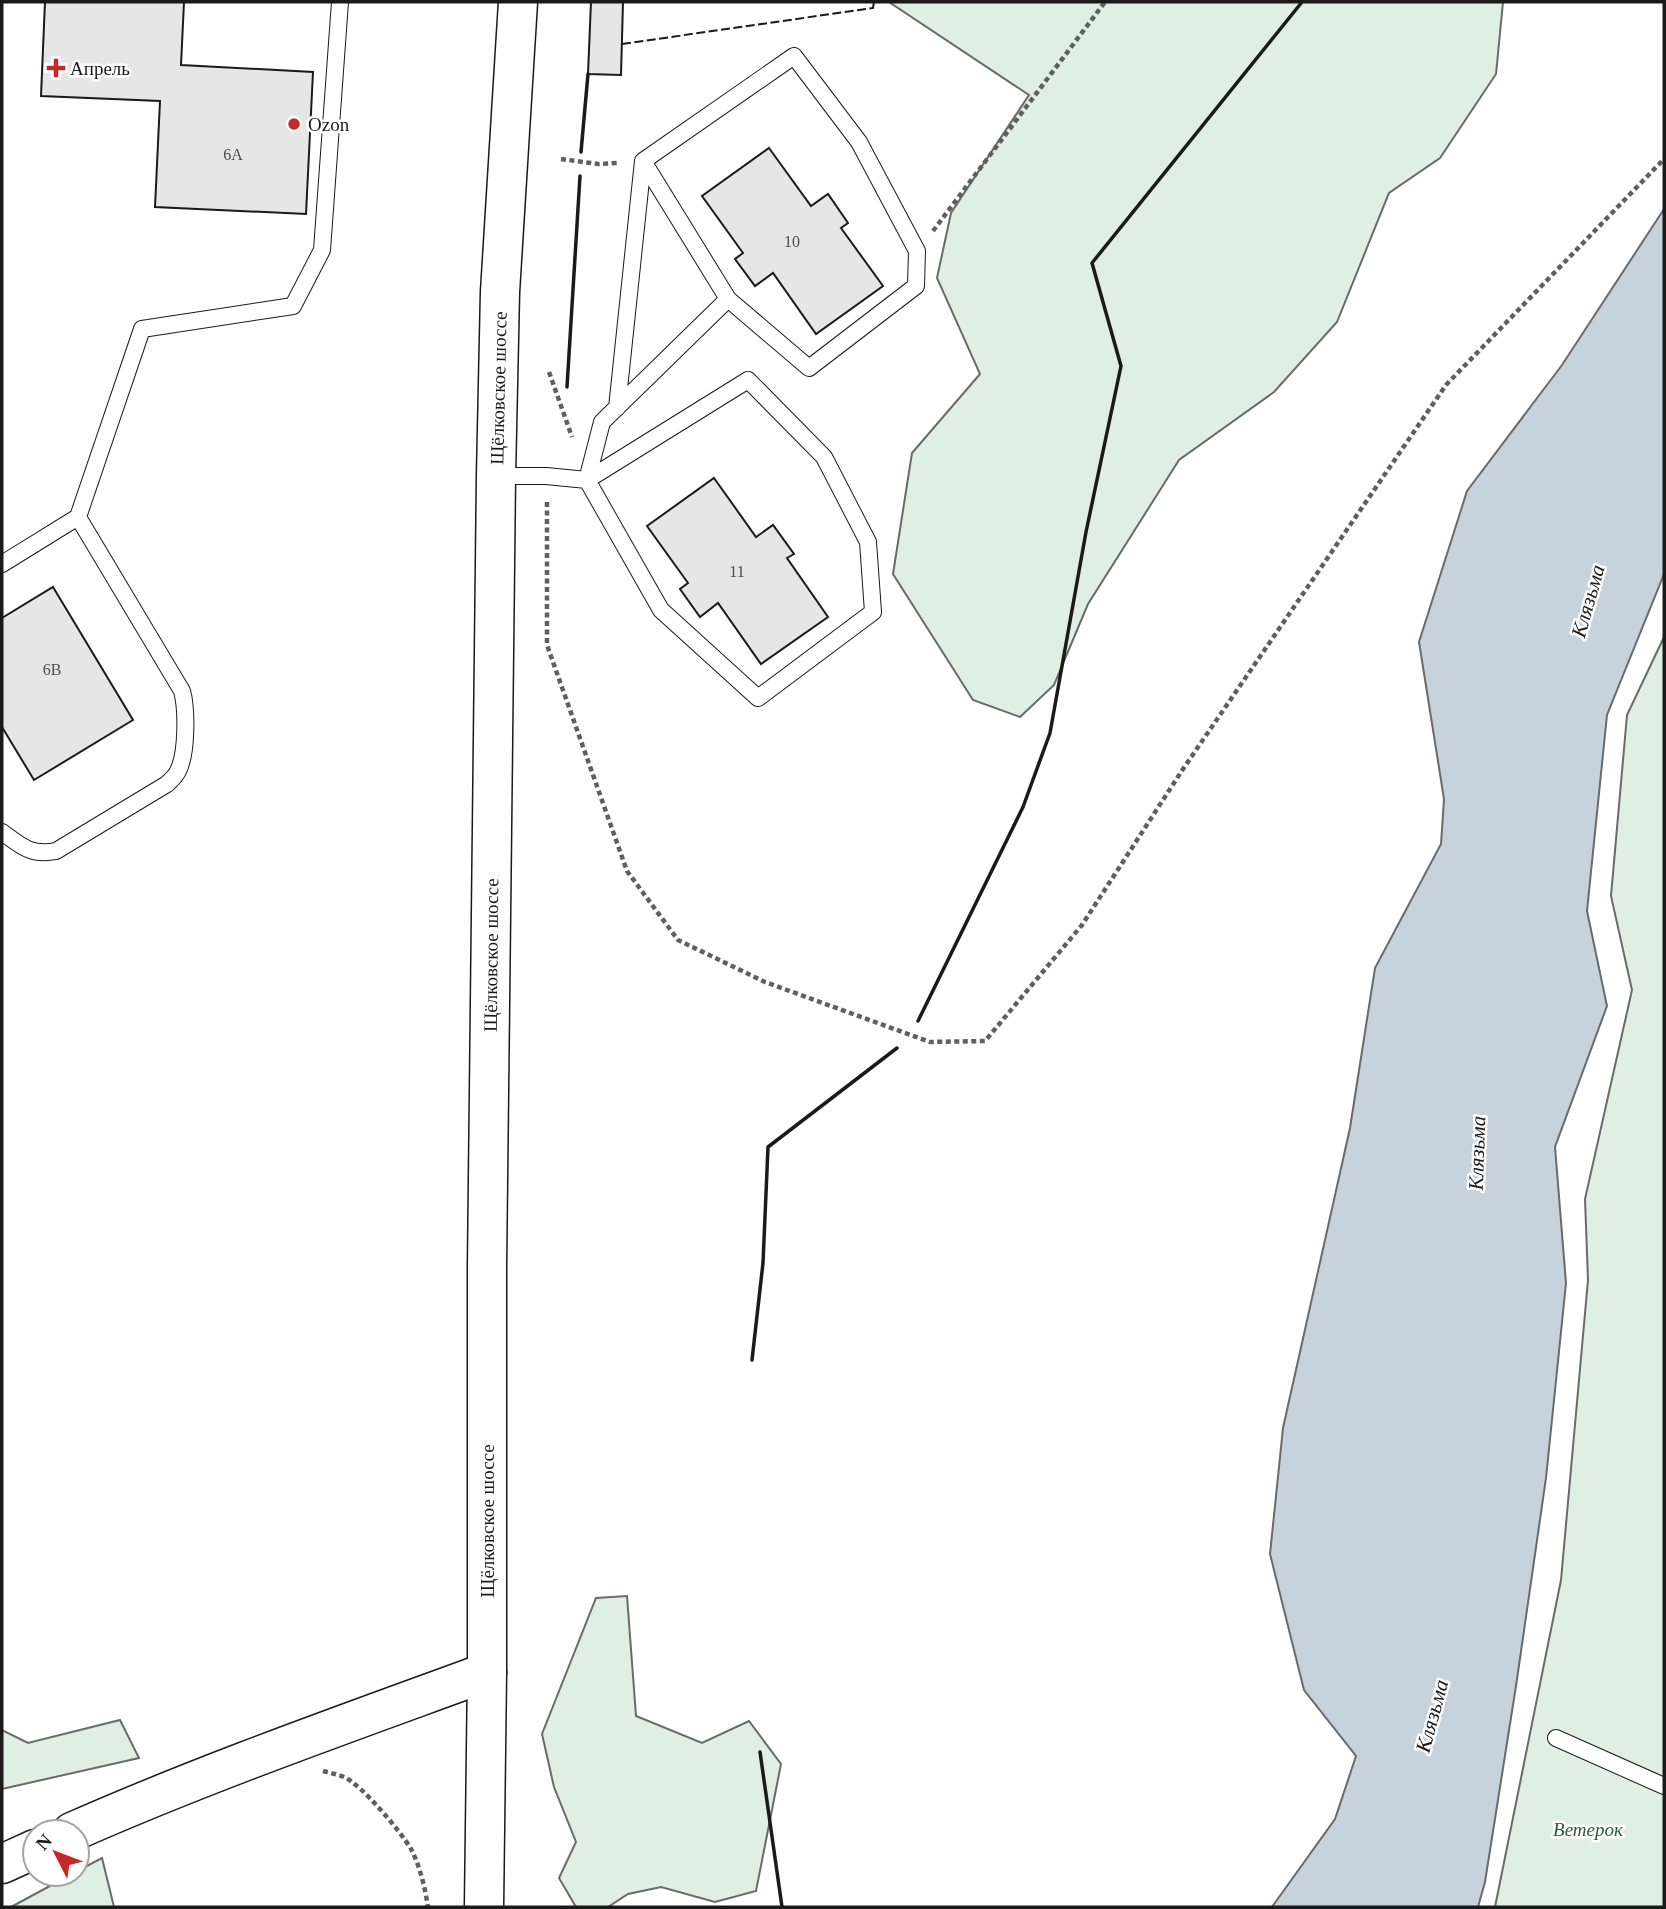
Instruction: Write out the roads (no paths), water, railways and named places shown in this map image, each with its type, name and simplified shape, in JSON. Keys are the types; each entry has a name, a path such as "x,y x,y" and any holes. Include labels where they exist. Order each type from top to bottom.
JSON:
{"main road":[{"name":"Щёлковское шоссе","path":"484,1907 487,1672 486,1267 496,475 500,292 518,2"},
{"path":"91,1824 253,1757 487,1672"},
{"path":"2,1864 21,1855"}],"lane":[{"path":"2,564 78,517 142,328 293,306 322,250 340,2"},
{"path":"617,408 643,161 793,56 859,142 917,251 916,286 809,368 728,299 643,161"},
{"path":"496,475 587,480 748,380 824,457 868,542 873,612 758,698 661,610 587,480 602,422 728,299"},
{"path":"2,832 29,851 41,854 56,851 167,784 177,774 183,760 186,712 182,691 78,517"},
{"path":"1556,1738 1664,1786"}],"water":[{"name":"Клязьма","path":"1664,209 1664,574 1607,715 1587,911 1607,1006 1555,1147 1566,1283 1546,1478 1485,1882 1478,1907 1272,1907 1335,1819 1356,1756 1304,1690 1270,1554 1283,1428 1350,1128 1375,968 1441,844 1444,799 1419,642 1467,491 1562,365"}],"place":[{"name":"Апрель","path":"56,68"},
{"name":"Ozon","path":"294,124"}],"park label":[{"name":"Ветерок","path":"1588,1829"}]}
